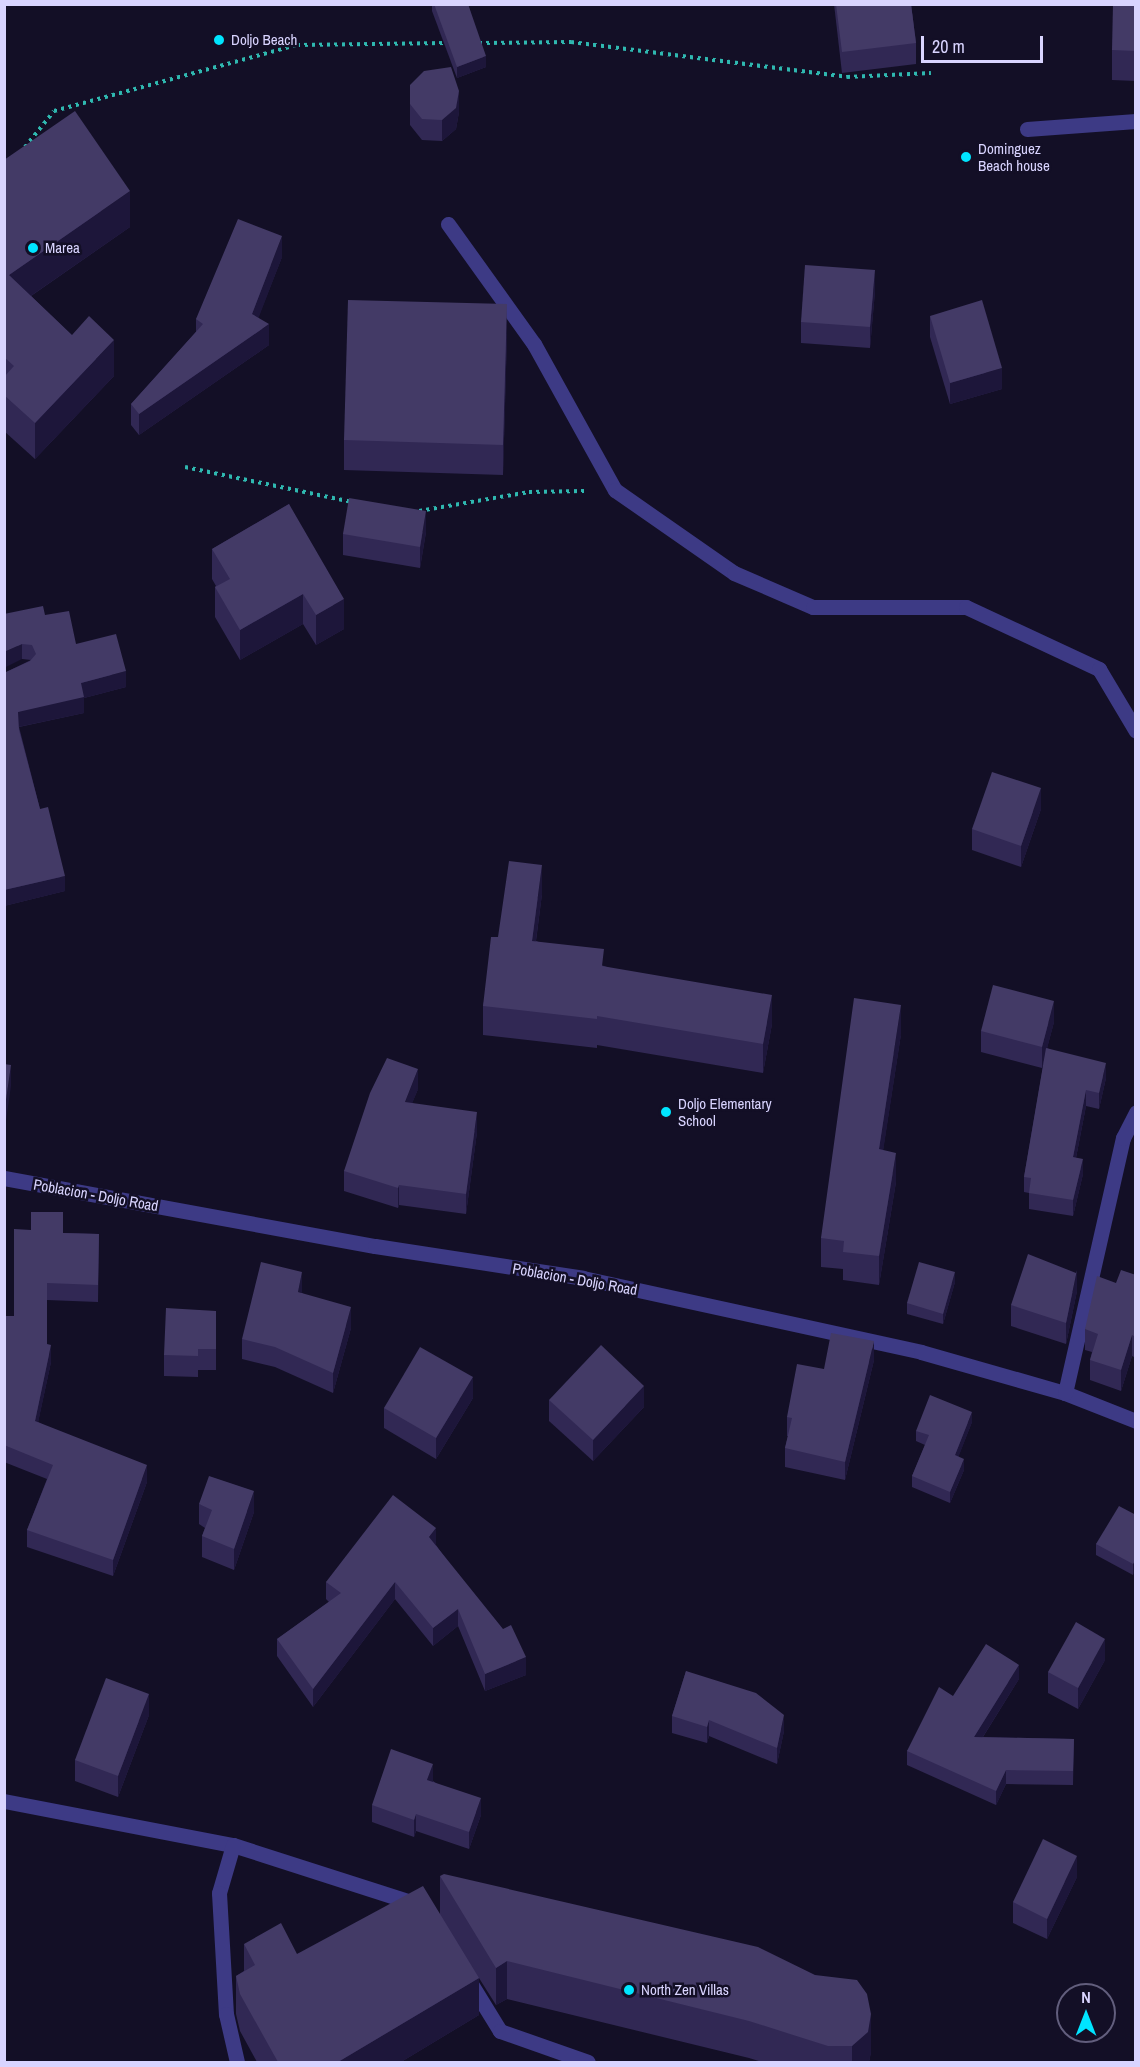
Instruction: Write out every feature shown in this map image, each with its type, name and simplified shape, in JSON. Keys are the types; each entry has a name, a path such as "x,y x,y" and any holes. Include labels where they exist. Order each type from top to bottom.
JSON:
{"street":[{"path":"1027,129 1136,121"},
{"path":"448,224 534,344 615,490 734,573 813,607 966,607 1099,669 1136,731"},
{"path":"1065,1393 1123,1138 1136,1112"},
{"name":"Poblacion - Doljo Road","path":"4,1178 375,1246 583,1278 921,1352 1065,1393 1136,1421"},
{"path":"4,1801 233,1845 424,1906 429,1915"},
{"path":"233,1845 219,1893 226,2014 237,2062"},
{"path":"459,1964 500,2031 588,2062"}],"path":[{"path":"475,43 570,42 847,77 931,73"},
{"path":"20,152 54,111 297,45 452,43"},
{"path":"185,467 358,504"},
{"path":"416,511 529,492 615,490"}],"building":[{"path":"434,4 468,4 486,56 457,67"},
{"path":"836,4 911,4 916,43 842,52"},
{"path":"1113,4 1136,4 1136,51 1112,50"},
{"path":"451,67 459,91 456,108 442,120 422,119 410,104 410,85 424,71"},
{"path":"75,111 130,191 9,275 72,335 89,316 114,340 35,423 4,395 4,377 14,366 4,357 4,160"},
{"path":"238,219 282,236 252,314 269,324 139,414 131,404 203,324 196,319"},
{"path":"805,265 875,270 870,327 801,322"},
{"path":"348,300 507,304 503,445 344,440"},
{"path":"982,300 1002,368 950,383 930,316"},
{"path":"349,498 426,511 420,547 343,534"},
{"path":"289,504 344,599 316,615 303,594 240,630 215,587 230,579 212,549"},
{"path":"43,606 45,615 69,611 76,644 116,634 126,671 81,683 84,697 18,712 19,730 40,809 48,807 65,876 4,890 4,673 30,661 36,654 32,645 22,644 4,652 4,614"},
{"path":"992,772 1041,788 1021,846 972,829"},
{"path":"509,861 542,865 532,941 604,949 602,966 772,995 763,1044 597,1016 597,1019 483,1006 491,937 498,937"},
{"path":"993,985 1054,1001 1042,1047 981,1031"},
{"path":"854,998 901,1005 879,1149 896,1153 879,1256 843,1252 844,1241 821,1238"},
{"path":"1046,1048 1106,1063 1099,1093 1086,1090 1073,1157 1083,1159 1073,1200 1029,1193 1031,1178 1024,1177"},
{"path":"387,1058 418,1069 405,1102 477,1112 466,1194 399,1185 398,1188 344,1171 370,1093"},
{"path":"4,1064 11,1065 4,1114"},
{"path":"31,1212 63,1212 63,1233 99,1234 98,1285 47,1283 47,1344 51,1345 35,1421 147,1465 113,1560 27,1530 53,1465 4,1445 4,1316 14,1316 14,1229 31,1230"},
{"path":"1028,1254 1076,1273 1077,1270 1066,1323 1011,1305"},
{"path":"261,1262 302,1272 298,1292 351,1307 333,1373 275,1347 242,1339"},
{"path":"919,1262 955,1272 943,1314 907,1303"},
{"path":"1121,1270 1136,1275 1136,1337 1132,1335 1121,1370 1090,1360 1098,1334 1085,1329 1097,1276 1116,1283"},
{"path":"166,1308 216,1311 216,1349 198,1349 198,1356 164,1355"},
{"path":"831,1333 874,1341 845,1462 785,1448 792,1418 787,1417 797,1364 824,1369"},
{"path":"601,1345 644,1386 593,1440 549,1400"},
{"path":"420,1347 473,1377 436,1438 384,1408"},
{"path":"930,1395 972,1412 955,1455 964,1459 950,1492 912,1476 929,1435 916,1431"},
{"path":"209,1476 254,1491 234,1549 202,1536 212,1510 199,1504"},
{"path":"393,1495 436,1528 429,1537 503,1629 511,1625 526,1657 485,1674 458,1609 433,1628 395,1582 313,1689 277,1639 341,1593 326,1582"},
{"path":"1119,1506 1136,1515 1136,1559 1133,1564 1096,1544"},
{"path":"1076,1622 1105,1639 1078,1688 1048,1672"},
{"path":"986,1644 1019,1665 974,1737 1074,1739 1073,1771 1006,1770 996,1791 907,1751 939,1687 953,1696"},
{"path":"686,1671 756,1693 784,1715 777,1748 709,1720 707,1727 672,1716"},
{"path":"106,1678 149,1694 118,1776 75,1760"},
{"path":"391,1749 433,1764 427,1780 481,1798 469,1832 416,1814 414,1820 372,1805"},
{"path":"1043,1839 1077,1856 1047,1919 1013,1902"},
{"path":"444,1874 758,1947 815,1975 857,1980 867,1994 871,2014 868,2032 852,2046 828,2046 749,2021 507,1961 496,1968 440,1876"},
{"path":"423,1886 479,1978 338,2062 278,2062 240,1994 236,1976 255,1965 244,1944 281,1923 297,1954"}],"place":[{"name":"Doljo Beach","path":"219,40"},
{"name":"Dominguez Beach house","path":"966,157"},
{"name":"Marea","path":"33,248"},
{"name":"Doljo Elementary School","path":"666,1112"},
{"name":"North Zen Villas","path":"629,1990"}]}
